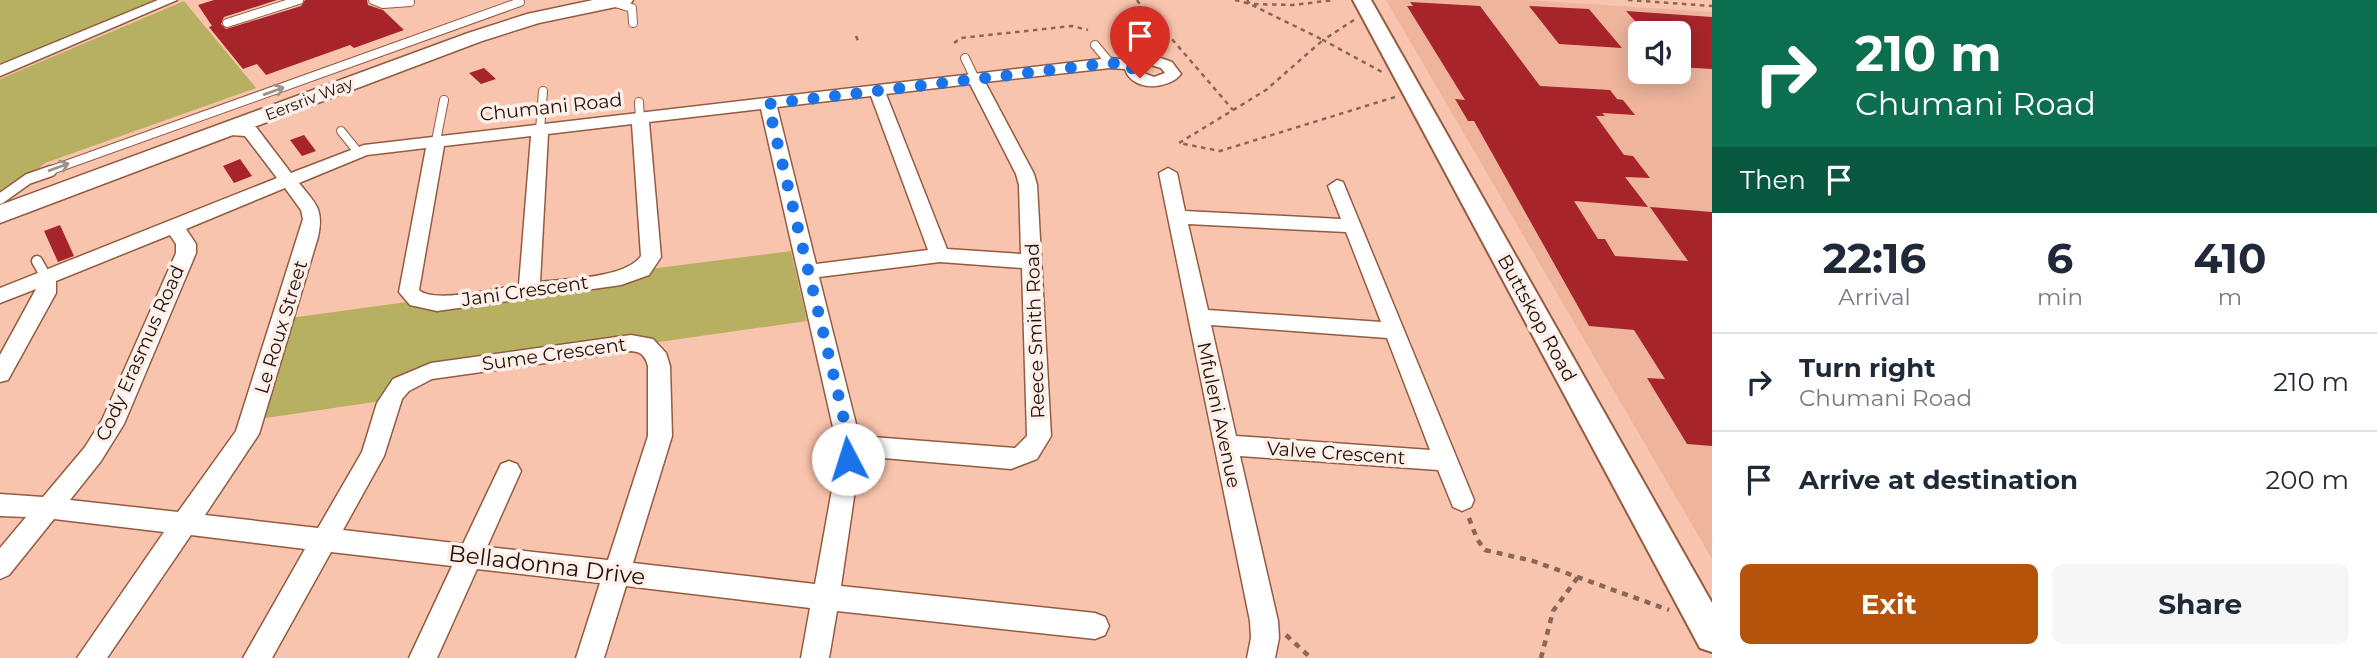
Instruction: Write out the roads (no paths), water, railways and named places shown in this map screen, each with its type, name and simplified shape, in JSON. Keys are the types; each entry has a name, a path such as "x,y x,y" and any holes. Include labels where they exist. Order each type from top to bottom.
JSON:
{"main road":[{"name":"Eersriv Way","path":"0,207 462,36 523,6 620,2"},
{"name":"Eersriv Way","path":"0,214 222,130 254,124 475,37 534,19 620,2"}],"street":[{"path":"0,71 170,0"},
{"name":"Buttskop Road","path":"1362,7 1712,636"},
{"name":"Chumani Road","path":"0,296 42,269 175,227 358,152 540,130 640,110 768,104 1110,63 1132,65"},
{"name":"Reece Smith Road","path":"849,444 1011,459 1031,451 1039,436 1033,262 1025,174 975,79"},
{"path":"877,91 940,255"},
{"path":"768,104 849,444 847,473 815,658"},
{"name":"Jani Crescent","path":"436,141 413,266 411,296 424,303 437,304 621,278 642,270 651,257 640,110"},
{"name":"Le Roux Street","path":"91,658 247,434 308,237 312,219 310,209 287,180 254,124"},
{"path":"529,290 540,130"},
{"name":"Mfuleni Avenue","path":"1168,173 1264,621 1265,638 1261,658"},
{"path":"1338,186 1462,500"},
{"path":"1178,217 1353,226"},
{"name":"Cody Erasmus Road","path":"0,567 93,454 112,424 186,253 186,244 175,227"},
{"path":"808,272 940,255 1033,262"},
{"path":"0,374 46,293 42,269"},
{"path":"1199,317 1395,331"},
{"name":"Sume Crescent","path":"326,540 381,440 389,401 393,390 402,382 432,372 631,342 645,345 655,353 659,366 660,436 618,573"},
{"name":"Valve Crescent","path":"1225,445 1447,461"},
{"path":"423,658 509,471"},
{"name":"Belladonna Drive","path":"0,505 186,523 1095,626"},
{"path":"257,658 326,540"},
{"path":"590,658 618,573"}],"lane":[{"path":"227,23 299,0"},
{"path":"373,0 383,4 410,2"},
{"path":"620,2 633,23"},
{"path":"0,199 28,179 523,6"},
{"path":"1096,44 1110,63"},
{"path":"965,58 975,79"},
{"path":"540,130 543,91"},
{"path":"436,141 444,100"},
{"path":"341,131 358,152"}]}
